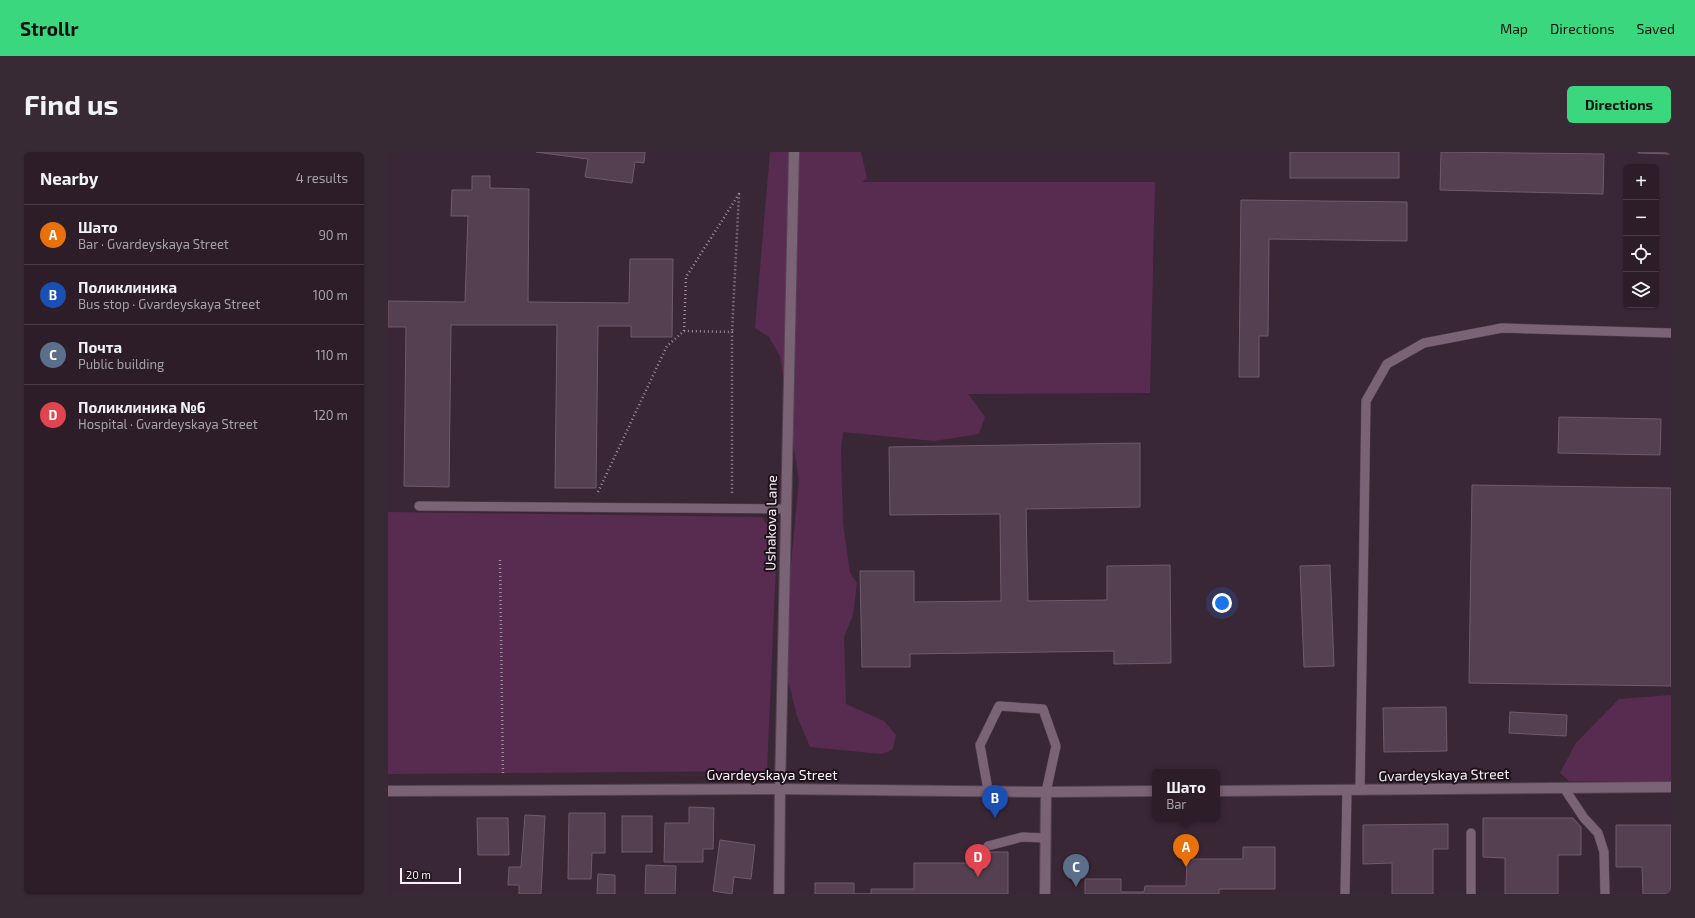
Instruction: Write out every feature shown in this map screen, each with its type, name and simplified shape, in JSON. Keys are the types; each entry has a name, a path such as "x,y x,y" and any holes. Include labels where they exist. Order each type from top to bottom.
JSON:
{"street":[{"name":"Ushakova Lane","path":"779,894 794,152"},
{"name":"Gvardeyskaya Street","path":"1220,791 1671,787"},
{"name":"Gvardeyskaya Street","path":"388,791 780,789 988,790 1046,792 1152,791"},
{"path":"1045,894 1046,792"}],"lane":[{"path":"1360,790 1366,400 1387,364 1424,343 1502,328 1671,333"},
{"path":"420,506 786,509"},
{"path":"988,790 980,745 999,706 1043,709 1056,746 1046,792"},
{"path":"1564,788 1584,818 1598,833 1604,852 1605,894"},
{"path":"1345,894 1347,790"},
{"path":"1471,833 1471,894"},
{"path":"988,846 1022,837 1046,838"}],"path":[{"path":"684,331 686,277 739,194 732,332 732,508"},
{"path":"591,507 667,346 684,331 732,332"},
{"path":"500,560 503,790"}],"shaded area":[{"path":"770,152 861,152 867,178 862,182 1155,182 1150,393 968,394 985,417 979,434 934,441 843,432 841,450 843,524 850,573 857,583 853,615 844,637 846,704 884,721 896,735 893,749 882,754 810,747 797,716 782,657 799,481 780,356 769,337 755,328"},
{"path":"388,512 762,517 777,540 767,771 388,774"},
{"path":"1671,695 1671,782 1569,781 1560,773 1576,743 1619,699"}],"building":[{"path":"536,152 645,152 644,163 635,162 632,183 585,177 588,159"},
{"path":"1290,152 1399,152 1399,178 1290,178"},
{"path":"1441,152 1604,154 1603,194 1440,190"},
{"path":"1671,152 1671,154 1638,153"},
{"path":"472,176 490,176 490,188 529,189 528,302 629,303 630,259 673,259 672,337 631,337 631,326 598,326 596,488 555,488 557,325 451,325 449,487 404,486 406,327 388,327 388,301 465,302 468,216 451,216 452,190 472,190"},
{"path":"1241,200 1407,202 1407,241 1269,239 1268,336 1259,336 1259,377 1239,377"},
{"path":"1559,417 1661,419 1660,455 1558,453"},
{"path":"1140,443 1140,507 1026,509 1028,601 1107,600 1107,566 1170,565 1171,663 1114,664 1114,651 910,654 910,667 862,667 860,571 914,571 914,602 1001,601 1000,514 890,515 889,447"},
{"path":"1472,485 1671,488 1671,686 1469,683"},
{"path":"1330,565 1334,666 1304,667 1300,566"},
{"path":"1446,707 1447,751 1384,752 1383,708"},
{"path":"1510,712 1567,715 1566,736 1509,733"},
{"path":"689,807 714,808 713,849 703,849 703,862 664,862 665,823 689,823"},
{"path":"569,813 605,813 605,853 592,853 591,879 568,879"},
{"path":"525,815 545,816 541,894 519,894 519,885 508,885 509,867 521,867"},
{"path":"622,816 652,816 652,852 622,852"},
{"path":"477,818 508,818 509,855 478,855"},
{"path":"1483,818 1573,818 1581,827 1581,855 1558,855 1558,894 1505,894 1505,858 1483,857"},
{"path":"1448,824 1448,849 1433,849 1433,894 1392,894 1392,863 1363,864 1363,825"},
{"path":"1616,825 1671,825 1671,894 1643,894 1642,867 1616,867"},
{"path":"720,840 755,845 751,879 734,877 732,894 713,891"},
{"path":"1243,847 1275,847 1275,889 1219,889 1219,894 1085,894 1085,879 1121,879 1121,892 1144,892 1145,886 1186,886 1187,859 1243,859"},
{"path":"970,852 1008,852 1008,894 871,894 871,889 914,889 914,863 970,863"},
{"path":"646,865 676,866 675,894 645,894"},
{"path":"598,874 615,875 615,894 597,894"},
{"path":"815,883 854,883 854,894 815,894"}],"place":[{"name":"Поликлиника","path":"995,818"},
{"name":"Шато","path":"1186,867"},
{"name":"Поликлиника №6","path":"978,877"},
{"name":"Почта","path":"1076,887"}]}
